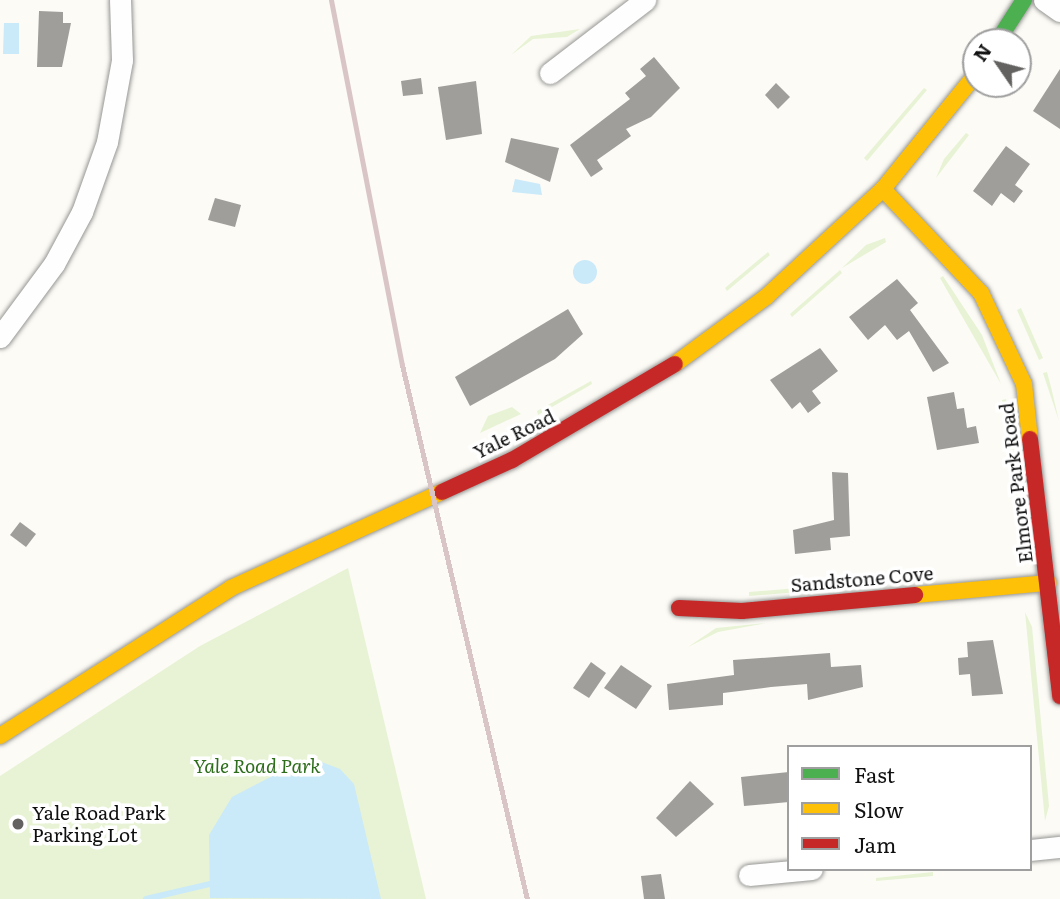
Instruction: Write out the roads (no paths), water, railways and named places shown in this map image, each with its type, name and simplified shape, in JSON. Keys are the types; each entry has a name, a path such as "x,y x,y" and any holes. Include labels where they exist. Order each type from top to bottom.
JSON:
{"main road":[{"path":"1006,28 1024,0"},
{"name":"Yale Road","path":"0,736 109,660 231,588 512,460 620,402 739,318 883,189 962,91"},
{"name":"Elmore Park Road","path":"883,189 981,293 1008,340 1030,408 1060,696"},
{"name":"Sandstone Cove","path":"679,608 742,611 1048,583"}],"street":[{"path":"0,337 54,264 107,142 122,60 120,0"},
{"path":"550,73 645,0"},
{"path":"1044,0 1060,10"},
{"path":"1032,850 1060,847"},
{"path":"749,875 791,871"}],"water":[{"path":"4,23 19,23 19,54 3,54"},
{"path":"515,179 540,184 542,195 512,192"},
{"path":"585,260 596,267 597,272 590,283 585,284 574,277 573,272 580,261"},
{"path":"319,761 340,769 354,784 381,899 210,898 209,835 232,797 286,769"}],"waterway":[{"path":"146,899 210,884"}],"railway":[{"path":"331,0 402,365 527,899"}],"place":[{"name":"Yale Road Park Parking Lot","path":"18,824"}],"park label":[{"name":"Yale Road Park","path":"257,766"}]}
